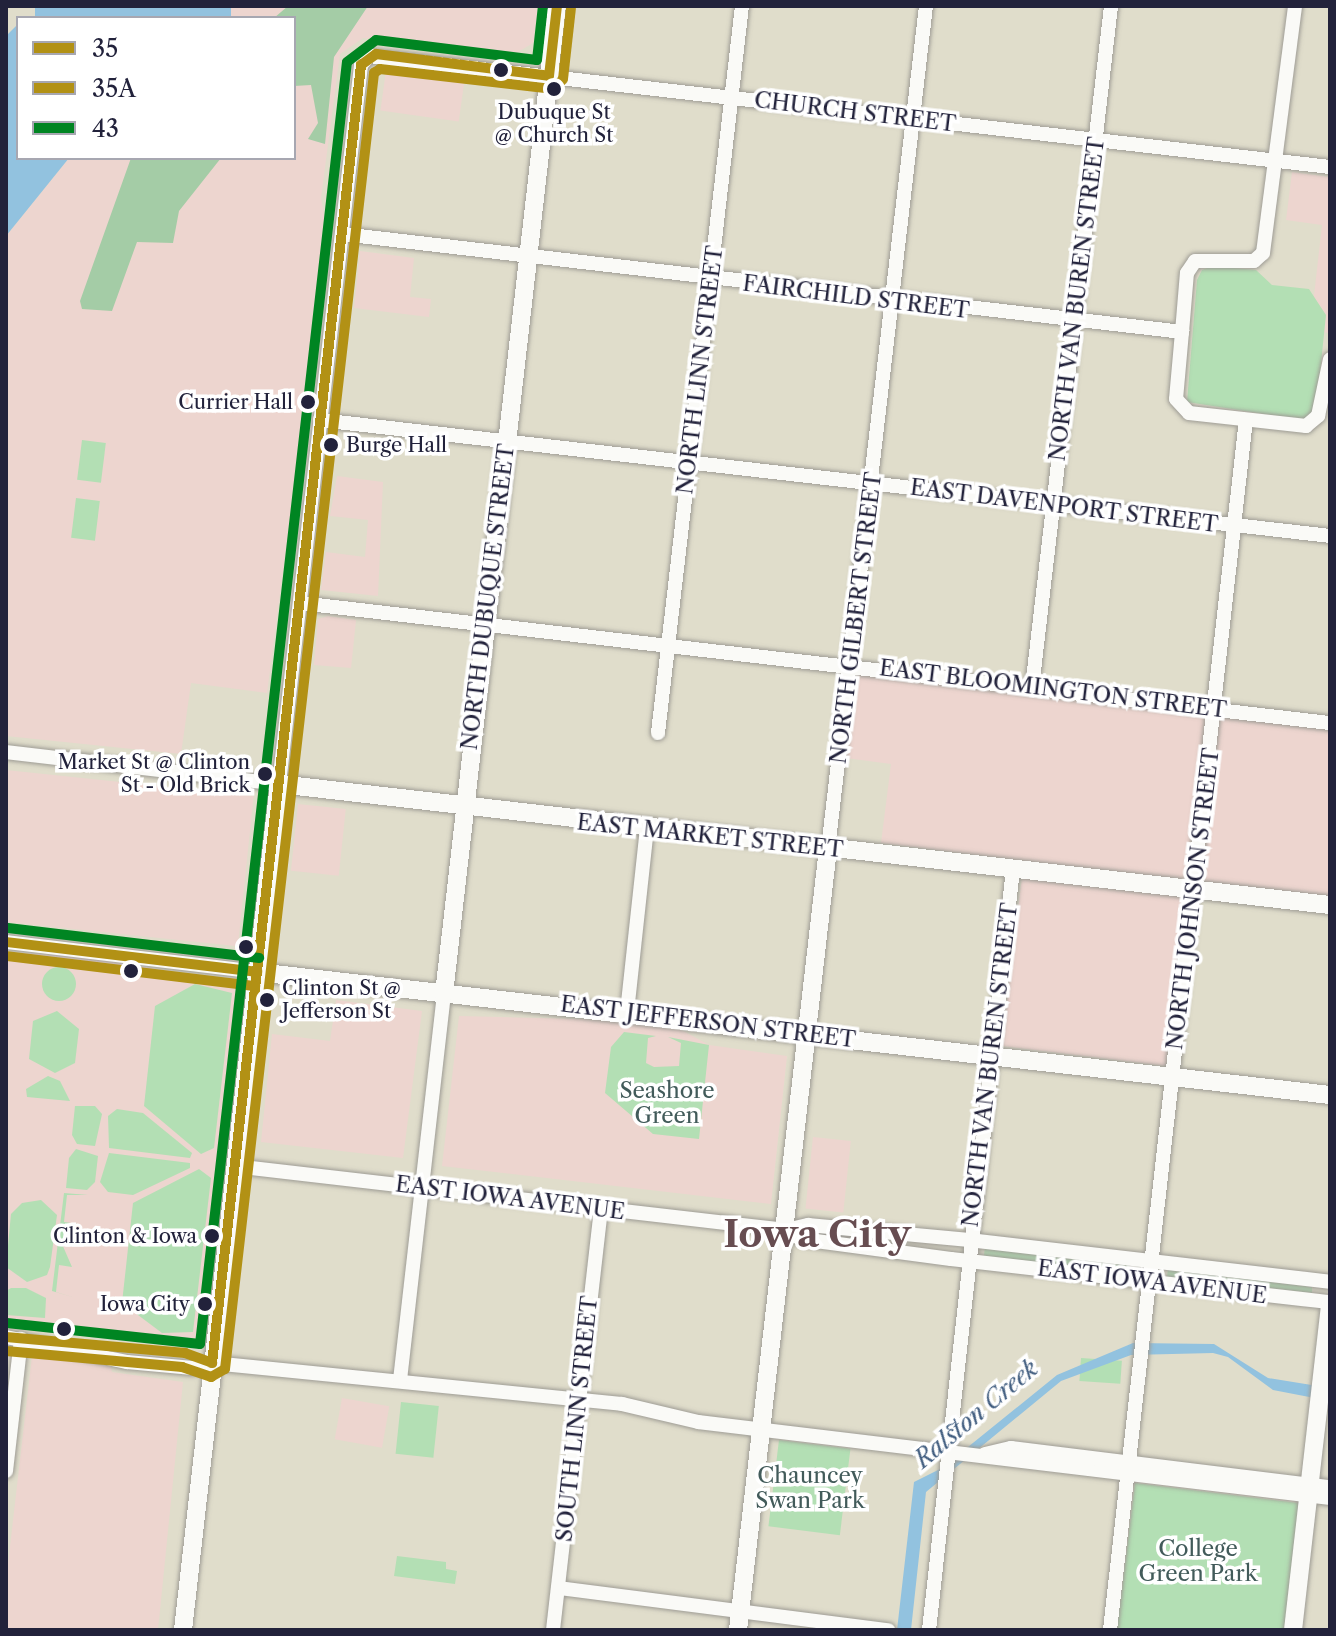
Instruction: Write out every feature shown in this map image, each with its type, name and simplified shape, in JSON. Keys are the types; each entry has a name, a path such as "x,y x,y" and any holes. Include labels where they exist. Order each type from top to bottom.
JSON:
{"main road":[{"name":"NORTH DUBUQUE STREET","path":"444,994 463,806 557,6"},
{"name":"EAST MARKET STREET","path":"279,784 647,829 1330,905"},
{"path":"183,1630 279,784"},
{"name":"NORTH GILBERT STREET","path":"738,1630 828,849"},
{"name":"EAST JEFFERSON STREET","path":"257,972 1330,1095"},
{"path":"1293,1630 1330,1304"}],"street":[{"name":"NORTH LINN STREET","path":"658,733 742,6"},
{"name":"NORTH GILBERT STREET","path":"828,849 926,6"},
{"name":"NORTH VAN BUREN STREET","path":"1032,688 1111,6"},
{"path":"1295,6 1278,161 1263,253 1254,261 1195,261 1187,273 1175,391 1180,406 1189,413 1246,420 1313,422 1330,359"},
{"name":"CHURCH STREET","path":"342,234 361,65 369,56 381,55 1330,167"},
{"path":"279,784 342,234"},
{"name":"FAIRCHILD STREET","path":"342,234 1075,323 1182,332"},
{"name":"EAST DAVENPORT STREET","path":"320,420 1330,536"},
{"name":"NORTH JOHNSON STREET","path":"1110,1630 1246,420"},
{"name":"EAST BLOOMINGTON STREET","path":"300,603 1330,723"},
{"name":"EAST MARKET STREET","path":"6,752 279,784"},
{"path":"627,1012 647,829"},
{"name":"NORTH VAN BUREN STREET","path":"929,1630 951,1455 969,1240 1013,869"},
{"name":"EAST JEFFERSON STREET","path":"6,942 257,972"},
{"name":"NORTH DUBUQUE STREET","path":"400,1380 444,994"},
{"name":"EAST IOWA AVENUE","path":"234,1166 786,1230 808,1225 969,1240 1152,1264 1330,1282"},
{"name":"SOUTH LINN STREET","path":"553,1630 601,1209"},
{"name":"EAST IOWA AVENUE","path":"786,1230 801,1239 1330,1304"},
{"path":"6,1471 14,1338 127,1362 193,1368 212,1363 381,1383 400,1380 579,1400 951,1455 978,1455 1011,1448 1128,1469 1309,1490 1330,1498"},
{"path":"1309,1490 1330,1487"},
{"path":"559,1588 888,1630"}],"shaded area":[{"path":"231,6 538,6 533,43 513,55 363,38 340,54 321,198 325,220 318,304 267,693 191,683 181,754 6,736 6,236 67,160 296,160 296,16 218,16"},
{"path":"386,71 464,82 459,122 380,111"},
{"path":"1292,172 1330,177 1330,333 1310,331 1322,225 1286,220"},
{"path":"360,251 414,258 410,297 431,299 429,317 354,308"},
{"path":"337,476 383,482 378,596 321,590 326,552 365,557 368,520 330,516"},
{"path":"328,616 356,620 351,668 314,665 318,619"},
{"path":"857,670 1330,728 1330,902 1188,885 1166,1066 1001,1046 1024,861 881,843 891,764 846,758"},
{"path":"6,770 254,796 238,946 6,922"},
{"path":"298,804 346,809 339,876 291,871"},
{"path":"6,952 78,956 242,983 207,1328 196,1344 6,1329"},
{"path":"336,1000 422,1011 403,1158 261,1142 272,1034 330,1041"},
{"path":"459,1016 622,1020 678,1028 709,1045 787,1056 771,1204 442,1166"},
{"path":"813,1137 851,1141 843,1213 805,1209"},
{"path":"32,1356 110,1365 112,1372 183,1382 158,1630 6,1630 6,1581"},
{"path":"342,1398 389,1406 382,1448 335,1439"}],"green space":[{"path":"288,6 368,6 334,57 325,144 308,139 318,123 311,85 296,86 296,16 276,16"},
{"path":"130,160 219,160 179,211 173,243 137,242 112,311 82,309 80,301"},
{"path":"1212,266 1256,270 1272,285 1309,289 1326,315 1316,411 1303,420 1187,402 1197,280 1202,270"},
{"path":"82,440 106,443 101,483 77,480"},
{"path":"76,498 100,501 95,541 71,538"},
{"path":"59,967 71,972 76,984 71,996 59,1001 47,996 42,984 47,972"},
{"path":"195,984 232,993 214,1148 201,1154 144,1106 155,1006"},
{"path":"57,1011 79,1029 75,1063 55,1073 29,1059 33,1021"},
{"name":"Seashore Green","path":"624,1032 656,1036 648,1038 646,1063 654,1067 679,1066 681,1043 668,1037 709,1045 699,1139 653,1134 605,1093 611,1047"},
{"path":"48,1076 60,1081 70,1101 27,1097 26,1089"},
{"path":"75,1106 95,1106 102,1114 95,1146 77,1144 72,1135"},
{"path":"117,1109 143,1113 192,1153 190,1158 109,1148 108,1116"},
{"path":"76,1149 98,1156 95,1182 87,1190 66,1188 69,1158"},
{"path":"109,1153 190,1163 190,1168 133,1195 108,1192 100,1182"},
{"path":"199,1169 211,1178 193,1332 162,1333 122,1303 133,1203"},
{"path":"64,1193 88,1195 67,1195 64,1222 78,1224 62,1244 72,1267 59,1265 56,1292 76,1298 52,1291"},
{"path":"41,1200 57,1215 50,1267 47,1275 27,1282 6,1267 11,1214 22,1203"},
{"path":"985,1247 1130,1265 1129,1274 984,1256"},
{"path":"1168,1269 1312,1287 1312,1293 1167,1277"},
{"path":"26,1288 46,1298 45,1318 6,1315 6,1291"},
{"path":"1081,1358 1122,1361 1120,1384 1079,1381"},
{"path":"401,1402 439,1406 433,1458 396,1454"},
{"name":"Chauncey Swan Park","path":"779,1440 850,1449 840,1535 768,1526"},
{"name":"College Green Park","path":"1135,1483 1301,1503 1285,1630 1117,1630"},
{"path":"397,1556 446,1562 446,1569 457,1571 455,1584 394,1576"}],"water":[{"path":"35,6 231,6 231,16 35,16"},
{"path":"16,26 16,160 67,160 6,236 6,36"},
{"name":"Ralston Creek","path":"1133,1343 1214,1344 1268,1378 1330,1388 1330,1401 1273,1390 1228,1357 1213,1353 1131,1355 1061,1381 926,1492 911,1630 897,1630 914,1482 942,1468 1057,1375"}],"transit line":[{"name":"43","path":"7,1323 200,1344 347,62 376,40 537,60 543,6"},
{"name":"35","path":"6,1337 185,1353 212,1363 361,65 376,54 549,76 557,6"},
{"name":"35A","path":"6,1351 182,1367 211,1377 225,1369 374,73 380,69 554,89 563,79 571,8"},
{"name":"43","path":"8,928 259,958"},
{"name":"35","path":"6,942 257,972"},
{"name":"35A","path":"6,956 255,986"}],"place":[{"name":"Dubuque St @ Church St","path":"554,89"},
{"name":"Currier Hall","path":"308,402"},
{"name":"Burge Hall","path":"331,445"},
{"name":"Market St @ Clinton St - Old Brick","path":"265,774"},
{"name":"Clinton St @ Jefferson St","path":"267,1000"},
{"name":"Clinton & Iowa","path":"212,1236"},
{"name":"Iowa City","path":"205,1304"}],"district":[{"name":"Iowa City","path":"817,1234"}]}
